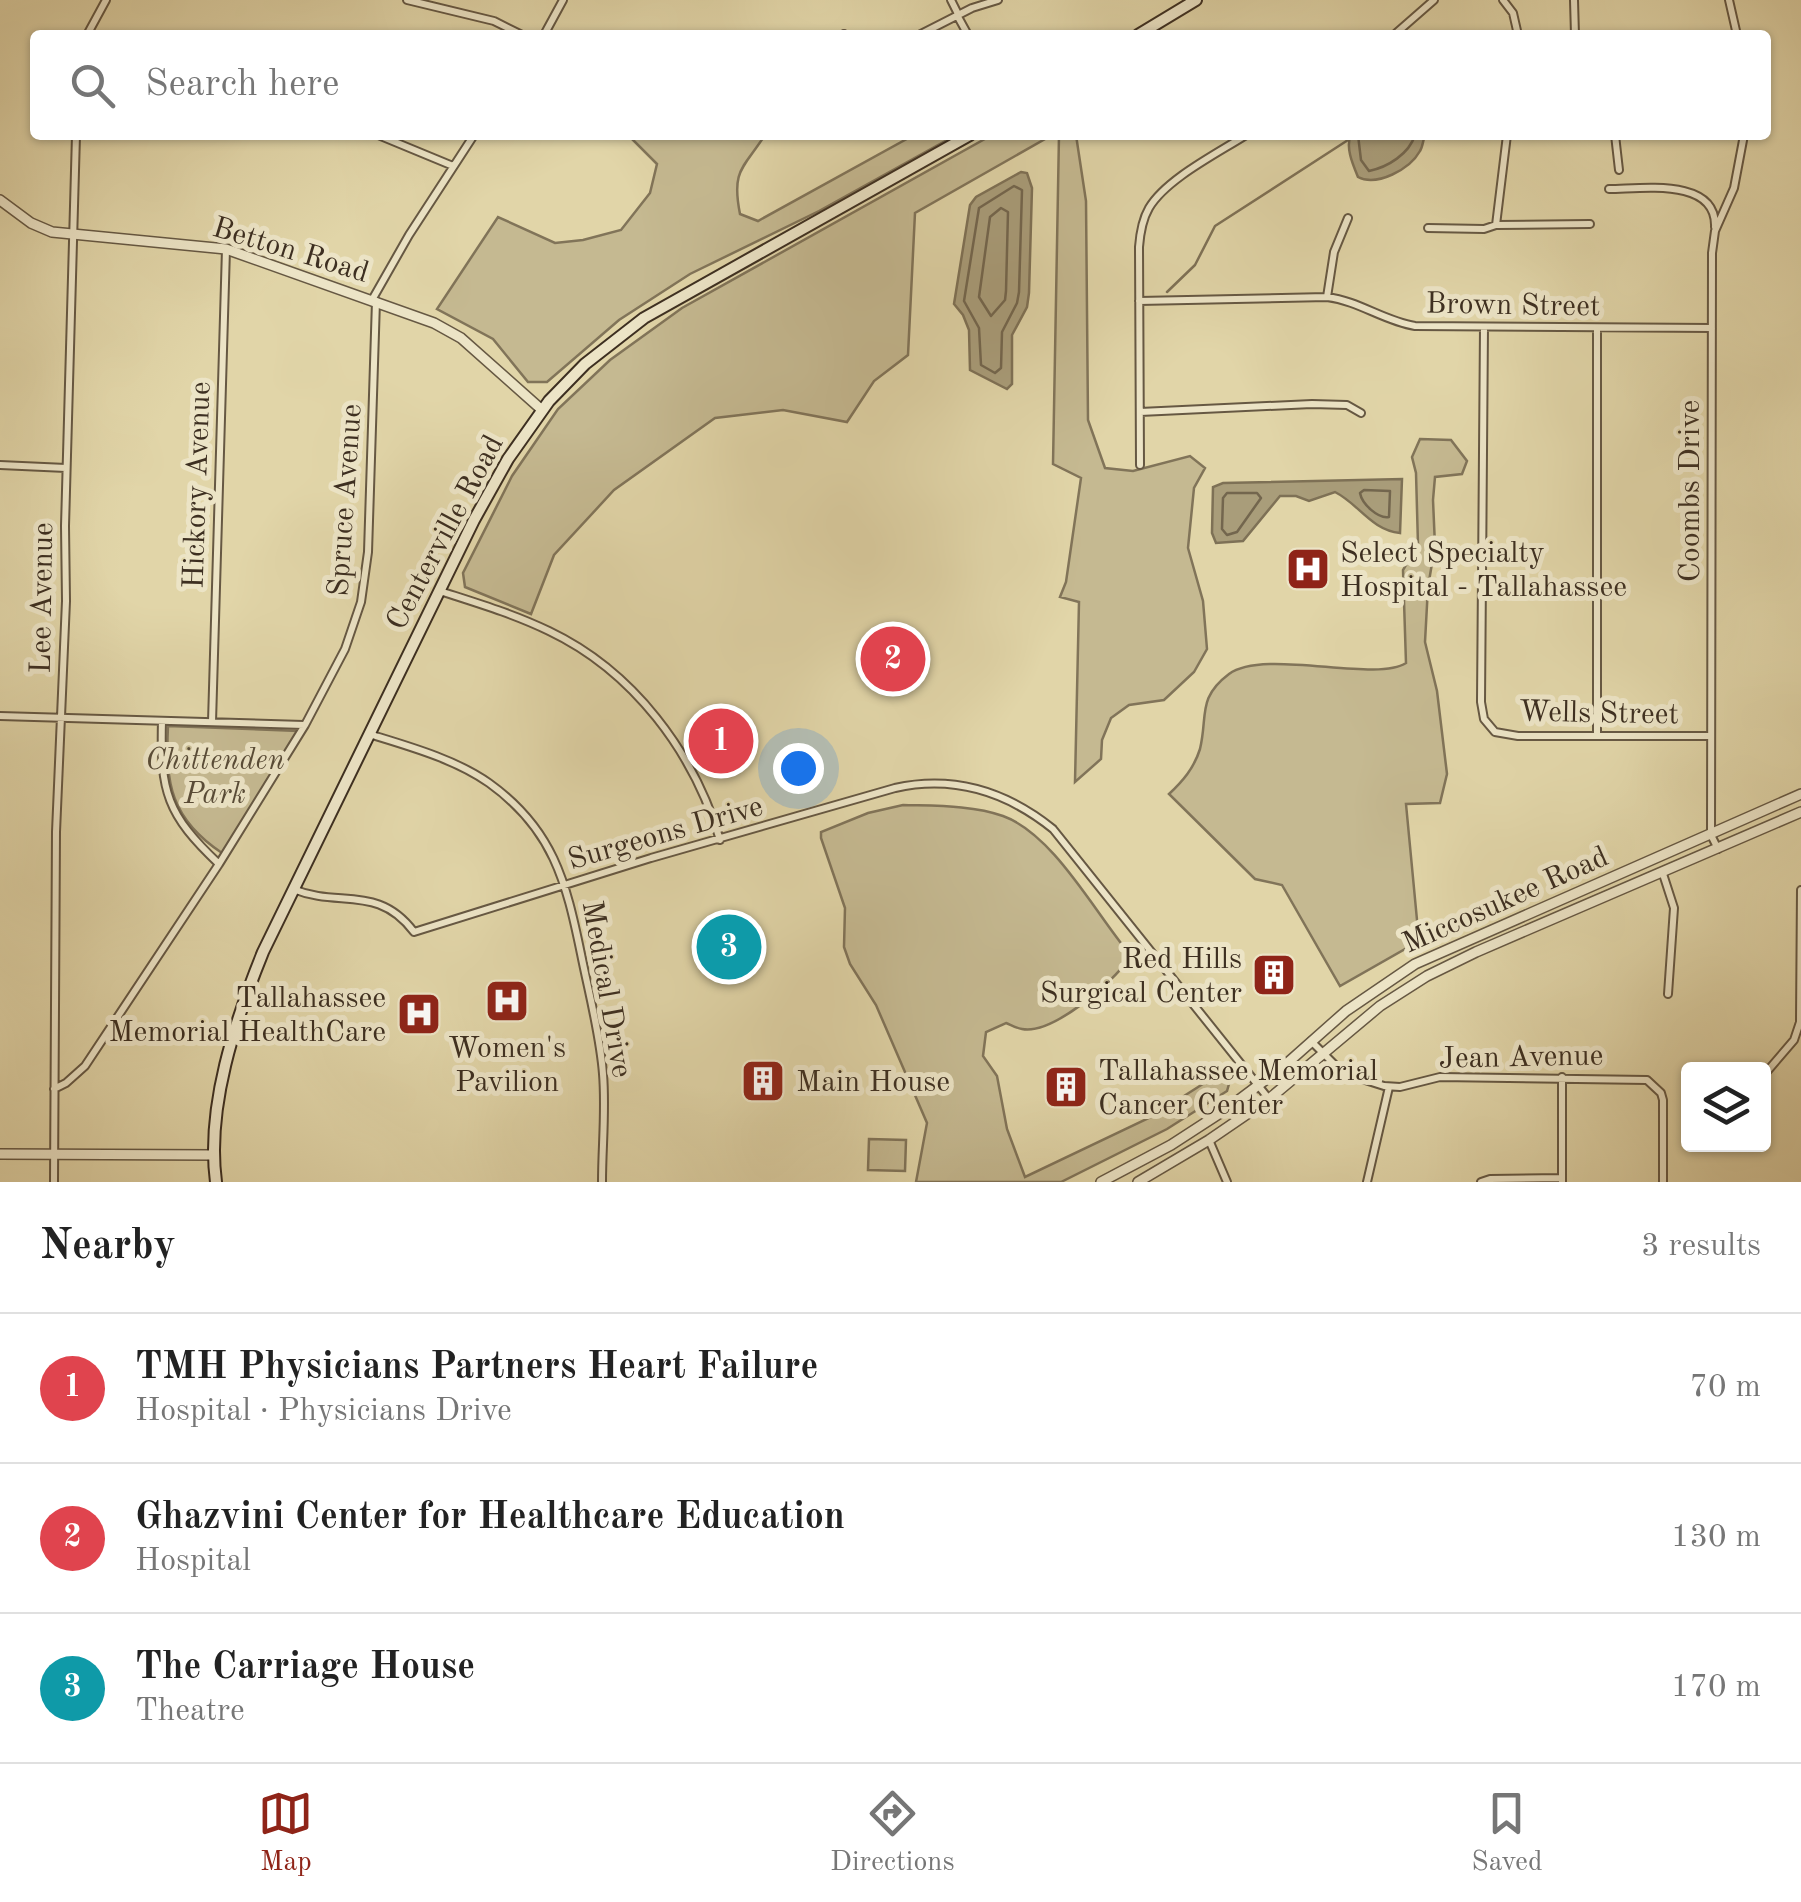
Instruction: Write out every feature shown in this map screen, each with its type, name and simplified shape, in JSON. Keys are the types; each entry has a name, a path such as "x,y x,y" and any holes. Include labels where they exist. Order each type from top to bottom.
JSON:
{"main road":[{"path":"1146,30 1196,0"},
{"name":"Centerville Road","path":"216,1182 214,1155 224,1083 244,1002 262,952 490,490 542,410 585,364 644,318 961,140"}],"street":[{"path":"90,30 106,0"},
{"path":"407,0 441,3 512,30"},
{"path":"547,30 563,0"},
{"path":"952,0 966,30"},
{"path":"929,30 998,0"},
{"path":"1400,30 1434,0"},
{"path":"1503,0 1513,12 1517,30"},
{"path":"1574,0 1576,30"},
{"path":"1729,0 1737,30"},
{"name":"Lee Avenue","path":"54,1182 60,718 76,140"},
{"path":"390,140 453,166"},
{"path":"374,301 471,140"},
{"path":"1140,465 1139,247 1149,208 1174,183 1238,140"},
{"path":"1496,225 1507,140"},
{"path":"1615,140 1619,170"},
{"name":"Coombs Drive","path":"1718,850 1711,836 1715,230 1734,188 1743,140"},
{"path":"1609,189 1684,190 1700,196 1714,211 1715,230"},
{"name":"Betton Road","path":"0,200 30,224 52,232 226,249 434,322 461,338 542,410"},
{"path":"1327,297 1334,252 1348,218"},
{"path":"1428,228 1590,224"},
{"name":"Hickory Avenue","path":"212,722 226,249"},
{"name":"Brown Street","path":"1139,301 1327,297 1350,301 1400,324 1712,328"},
{"name":"Spruce Avenue","path":"54,1089 74,1077 98,1048 220,864 304,725 344,649 361,602 366,574 374,301"},
{"name":"Wells Street","path":"1484,327 1481,702 1488,726 1495,732 1518,736 1711,736"},
{"path":"1597,328 1597,736"},
{"path":"1140,412 1312,404 1347,405 1361,413"},
{"path":"0,465 66,468"},
{"path":"440,591 548,630 612,673 647,707 676,745 705,796 720,840"},
{"path":"0,716 304,725"},
{"path":"162,721 165,791 187,831 220,864"},
{"name":"Medical Drive","path":"369,734 463,768 488,783 533,825 552,853 566,885 600,1045 604,1082 602,1182"},
{"name":"Surgeons Drive","path":"293,889 375,902 394,910 414,932 910,785 950,784 1000,796 1035,815 1074,853 1269,1100"},
{"name":"Miccosukee Road","path":"1101,1182 1171,1145 1258,1086 1391,978 1457,943 1801,794"},
{"name":"Miccosukee Road","path":"1138,1182 1269,1100 1380,1006 1462,958 1801,814"},
{"path":"1663,874 1674,908 1668,994"},
{"path":"1771,1068 1794,1040 1800,1022 1801,890"},
{"path":"1457,943 1462,958"},
{"path":"1311,1041 1328,1062 1356,1080 1389,1087 1367,1182"},
{"name":"Jean Avenue","path":"1389,1087 1440,1077 1636,1077 1654,1084 1663,1100 1663,1182"},
{"path":"1481,1182 1490,1178 1562,1180 1562,1078"},
{"path":"1210,1140 1227,1182"},
{"path":"0,1154 214,1155"}],"green space":[{"path":"633,140 762,140 741,170 737,187 740,214 758,221 905,140 947,140 819,211 690,274 619,320 547,382 528,382 493,339 437,309 498,217 555,243 621,230 650,193 657,164"},
{"path":"983,140 1043,140 915,213 908,355 874,381 847,422 783,410 715,418 614,490 554,555 531,614 465,587 463,573 512,476 558,409 610,360 682,308"},
{"path":"1059,140 1077,140 1086,201 1088,420 1105,468 1133,471 1190,456 1205,468 1194,488 1188,548 1203,601 1207,649 1194,672 1164,700 1129,705 1111,718 1102,740 1101,759 1075,782 1079,602 1060,597 1066,582 1081,478 1053,464"},
{"path":"1420,439 1451,440 1467,461 1462,474 1435,477 1433,500 1435,546 1425,642 1437,691 1447,774 1440,803 1406,804 1419,941 1340,986 1282,885 1255,879 1169,794 1195,762 1208,700 1229,674 1267,664 1370,669 1406,663 1403,570 1418,545 1412,457"},
{"name":"Chittenden Park","path":"168,726 299,731 222,853 192,827 175,799 168,766"},
{"path":"903,805 979,810 1021,825 1056,856 1128,952 1128,960 1109,981 1065,1016 1035,1029 1006,1023 986,1032 983,1056 997,1076 1007,1129 1025,1177 1151,1117 1217,1075 1229,1084 1227,1091 1167,1129 1061,1182 916,1182 927,1123 876,1005 850,964 844,947 845,908 821,838 821,832 868,813"},
{"path":"869,1139 906,1140 905,1171 868,1170"}],"water":[{"path":"1349,140 1423,140 1409,164 1374,180 1358,177"},
{"path":"1021,172 1027,173 1032,188 1029,293 1027,307 1012,335 1012,384 1007,389 970,370 969,330 954,304 970,205 976,197"},
{"path":"1402,479 1400,533 1373,522 1335,492 1309,501 1280,496 1243,541 1216,543 1212,533 1213,487 1223,483"}],"waterway":[{"path":"1167,292 1195,265 1215,226 1348,140"}],"place":[{"name":"Select Specialty Hospital - Tallahassee","path":"1308,569"},
{"name":"Ghazvini Center for Healthcare Education","path":"893,659"},
{"name":"TMH Physicians Partners Heart Failure","path":"721,741"},
{"name":"The Carriage House","path":"729,947"},
{"name":"Red Hills Surgical Center","path":"1274,975"},
{"name":"Women's Pavilion","path":"507,1001"},
{"name":"Tallahassee Memorial HealthCare","path":"419,1014"},
{"name":"Main House","path":"763,1081"},
{"name":"Tallahassee Memorial Cancer Center","path":"1066,1087"}]}
